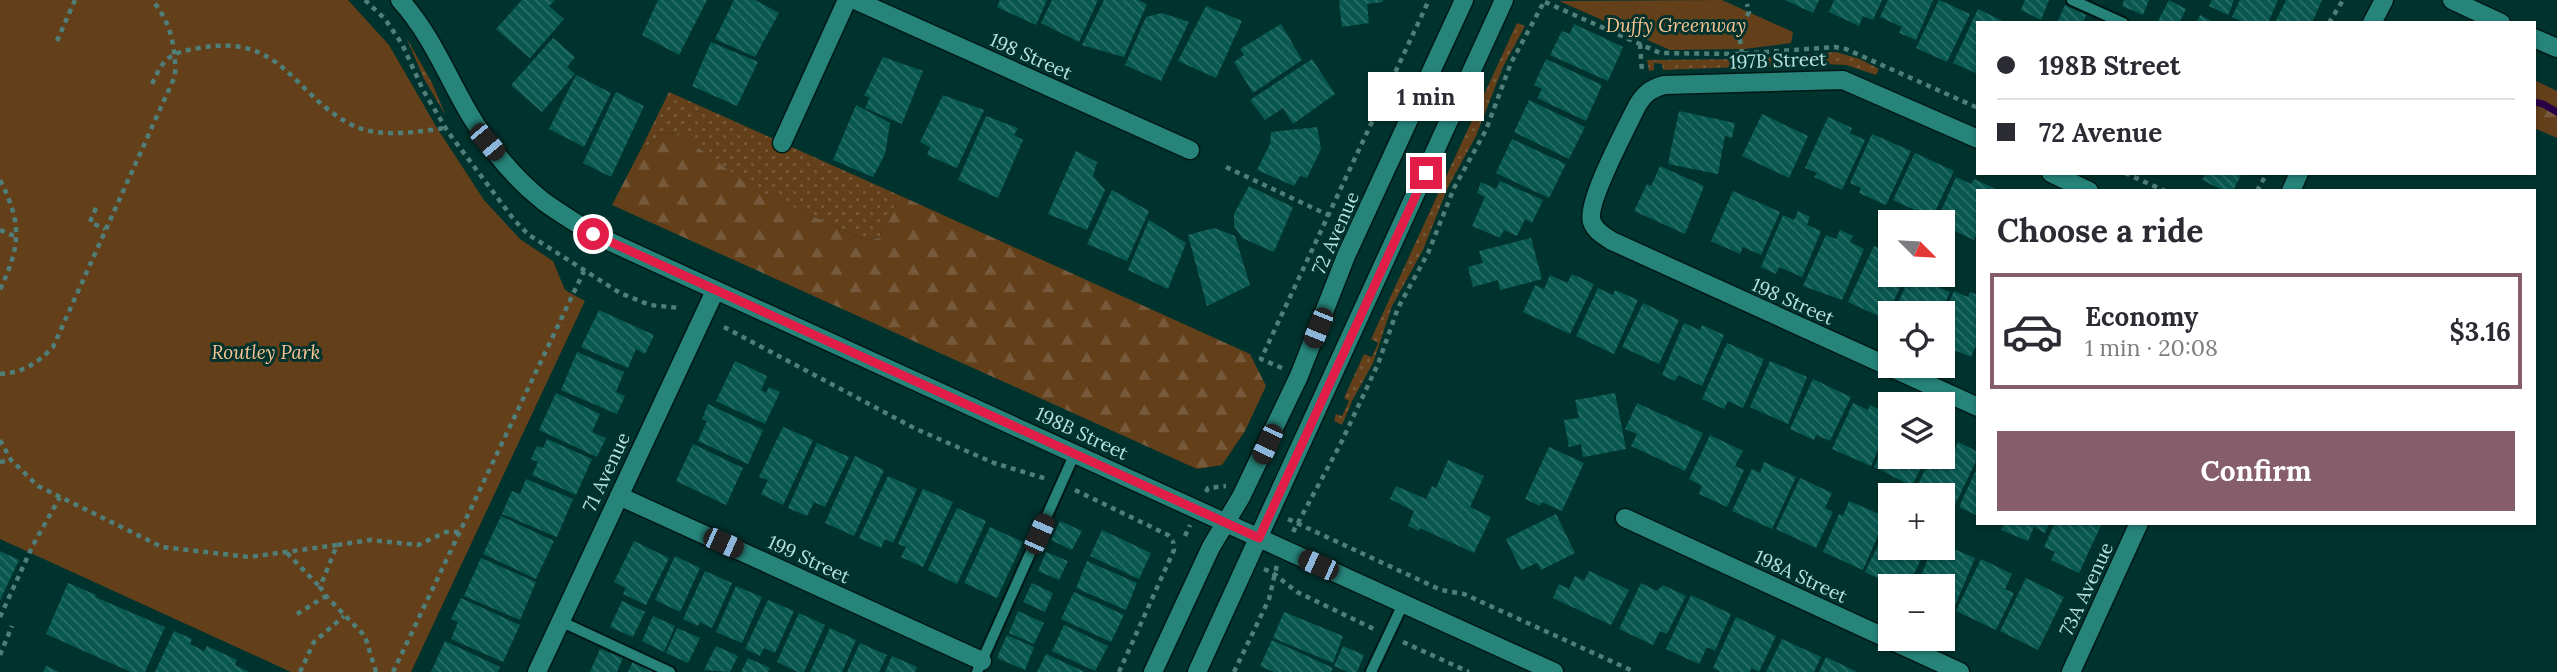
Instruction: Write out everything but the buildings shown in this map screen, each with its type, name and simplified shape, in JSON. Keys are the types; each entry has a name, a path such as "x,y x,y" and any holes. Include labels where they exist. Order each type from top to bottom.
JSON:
{"street":[{"name":"198B Street","path":"400,0 411,11 436,51 487,142 543,201 593,234 1554,672"},
{"path":"782,143 847,0"},
{"name":"198 Street","path":"855,0 1190,150"},
{"name":"72 Avenue","path":"1153,672 1211,547 1245,489 1298,376 1346,256 1464,0"},
{"path":"1198,672 1504,0"},
{"path":"2373,21 2384,0"},
{"path":"2452,0 2497,21"},
{"path":"2536,39 2557,48"},
{"name":"197B Street","path":"1595,228 1591,214 1595,194 1637,106 1652,88 1664,85 1843,80 1976,138"},
{"path":"2055,175 2085,189"},
{"name":"198 Street","path":"1595,228 1625,247 1976,406"},
{"name":"71 Avenue","path":"537,672 715,290"},
{"name":"199 Street","path":"619,495 979,666"},
{"name":"198A Street","path":"1625,518 1960,672"},
{"name":"73A Avenue","path":"2071,672 2138,525"}],"lane":[{"path":"2072,0 2119,21"},
{"path":"979,666 1075,453"},
{"path":"1371,672 1403,604"},
{"path":"560,621 670,672"}],"path":[{"path":"57,41 75,0"},
{"path":"0,374 31,366 52,347 175,76 176,52 170,31 152,0"},
{"path":"1283,368 1261,359 1429,0"},
{"path":"2330,21 2343,0"},
{"path":"1635,672 1464,594 1441,590 1297,523 1372,377 1398,308 1428,253 1454,188 1486,130 1511,63 1545,1 1660,53 1742,54 1835,47 1846,49 1976,107"},
{"path":"1742,54 1739,32 1749,12 1747,4"},
{"path":"1639,43 1642,72"},
{"path":"152,84 163,61 176,52 214,45 244,47 275,60 333,112 365,129 401,134 445,128"},
{"path":"1226,167 1328,215"},
{"path":"2129,175 2161,189"},
{"path":"0,180 15,217 17,237 14,258 0,290"},
{"path":"96,208 90,222 105,229"},
{"path":"0,230 17,237"},
{"path":"393,672 584,271"},
{"path":"724,327 916,429 994,463 1061,483 1168,536 1173,541 1174,550 1119,672"},
{"path":"0,440 11,460 38,486 162,547 249,557 371,540 418,544 446,532 460,533"},
{"path":"0,462 11,460"},
{"path":"0,617 33,545 60,497"},
{"path":"1173,541 1185,536"},
{"path":"320,586 337,545"},
{"path":"287,553 365,636 376,672"},
{"path":"1234,672 1269,599 1273,573 1297,592 1469,672"},
{"path":"297,614 326,596"},
{"path":"300,672 314,642 344,615"},
{"path":"0,655 12,626"}],"green space":[{"name":"Routley Park","path":"0,0 348,0 389,45 437,128 484,200 520,239 553,261 565,290 585,301 411,672 291,672 0,539"},
{"name":"Duffy Greenway","path":"1722,0 1793,32 1791,43 1745,49 1670,50 1559,1"},
{"path":"1517,23 1525,26 1503,67 1476,136 1448,187 1423,250 1392,306 1373,363 1342,425 1334,421 1336,414 1342,416 1349,401 1344,398 1364,354 1372,357 1378,343 1371,339"},
{"path":"406,37 432,83 446,116 424,79"},
{"path":"1836,52 1860,59 1879,69 1876,75 1846,65 1823,64 1663,70 1662,64 1654,63 1654,70 1649,71 1647,60 1745,59"},
{"path":"2536,81 2557,91 2557,138 2536,129"},
{"path":"669,92 901,196 879,238 861,238 754,190 680,134 663,133 640,151"},
{"path":"663,133 680,134 755,190 861,238 879,238 901,196 1250,354 1266,386 1245,431 1222,465 1197,469 612,205 640,151"}],"waterway":[{"path":"2536,102 2557,112"}],"route":[{"path":"593,234 1259,538 1426,173"}]}
